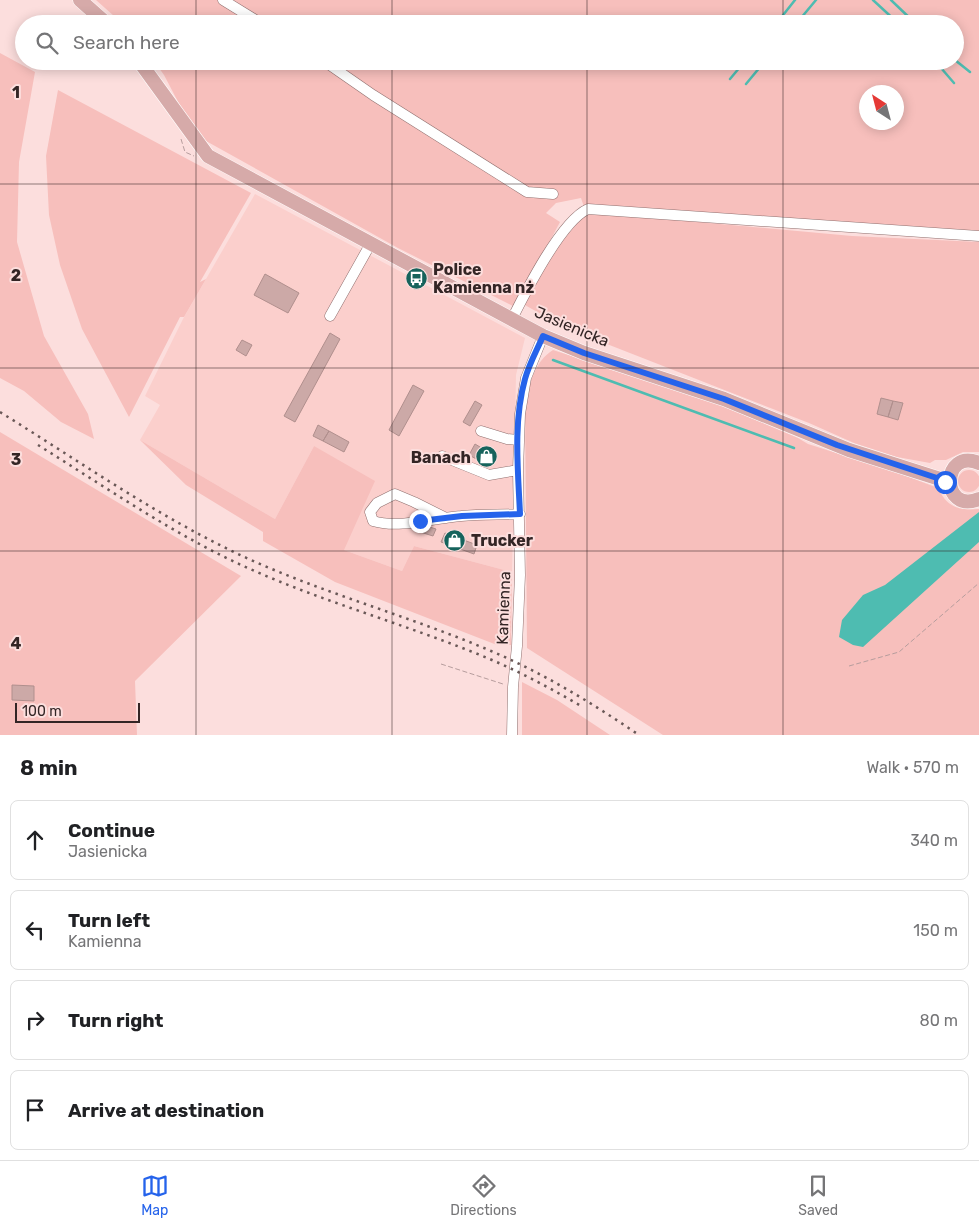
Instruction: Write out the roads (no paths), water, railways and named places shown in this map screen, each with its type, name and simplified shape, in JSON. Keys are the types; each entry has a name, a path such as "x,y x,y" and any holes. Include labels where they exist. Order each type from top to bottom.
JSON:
{"main road":[{"path":"80,0 97,15"},
{"name":"Jasienicka","path":"146,70 208,156 543,336 584,353 724,399 837,445 940,479 962,500 970,502 979,499"},
{"name":"Jasienicka","path":"887,461 942,469 956,466 963,462 977,462"},
{"path":"950,488 950,476 956,466"}],"street":[{"path":"224,0 248,15"},
{"path":"337,70 373,95 527,192 553,194"},
{"path":"512,319 526,290 568,225 579,213 588,209 979,236"},
{"path":"330,316 371,243"},
{"name":"Kamienna","path":"512,735 520,574 518,440 522,397 526,378 543,336"},
{"path":"481,431 507,439 518,440"},
{"path":"442,456 489,475 518,470"},
{"path":"446,518 395,494 377,503 370,512 373,521 385,525 446,518 520,514"}],"water":[{"path":"979,512 979,542 863,647 853,645 839,637 842,620 863,595 885,585"}],"waterway":[{"path":"783,15 795,0"},
{"path":"804,15 816,0"},
{"path":"873,0 889,15"},
{"path":"891,0 907,15"},
{"path":"964,67 970,72"},
{"path":"730,79 738,70"},
{"path":"746,84 758,70"},
{"path":"943,70 954,83"},
{"path":"553,360 794,448"}],"railway":[{"path":"0,412 123,490 218,544 280,573 431,627 510,660 567,689 639,735"},
{"path":"38,445 142,511 222,556 277,581 443,640 484,657 527,676 581,706"}],"place":[{"name":"Police Kamienna nż","path":"417,278"},
{"name":"Banach","path":"487,457"},
{"name":"Trucker","path":"455,540"}]}
